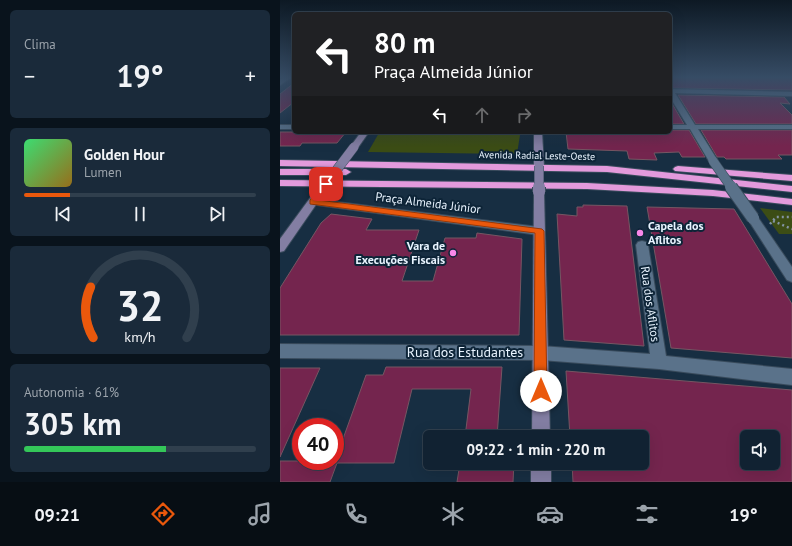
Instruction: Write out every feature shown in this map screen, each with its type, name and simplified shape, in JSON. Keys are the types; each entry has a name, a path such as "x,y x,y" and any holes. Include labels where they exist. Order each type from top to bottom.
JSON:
{"highway":[{"name":"Avenida Radial Leste-Oeste","path":"280,163 607,169 792,189"},
{"path":"280,172 348,172 382,164"},
{"path":"607,169 658,168 792,178"},
{"path":"280,183 587,186 713,193 792,202"},
{"path":"280,188 303,183"}],"street":[{"path":"676,100 713,161 792,277"},
{"path":"280,127 292,127"},
{"path":"672,127 792,127"},
{"path":"281,245 364,134"},
{"path":"538,134 540,209 541,430"},
{"name":"Praça Almeida Júnior","path":"315,199 539,231"},
{"name":"Rua dos Aflitos","path":"642,245 659,362"},
{"name":"Rua dos Estudantes","path":"280,351 541,353 659,362 792,377"},
{"path":"541,470 541,482"}],"path":[{"path":"755,221 771,224 776,217 792,217"},
{"path":"773,221 792,229"}],"green space":[{"path":"378,134 520,135 517,154 368,152"},
{"path":"760,208 792,212 792,234 779,234"}],"building":[{"path":"280,100 292,100 292,104 280,113"},
{"path":"681,100 787,100 790,104 780,103 792,115 792,124 696,124"},
{"path":"672,103 684,124 672,124"},
{"path":"672,130 689,130 705,157 682,157 679,152 654,153 657,160 629,159 627,151 568,149 566,134 672,134"},
{"path":"701,130 792,130 792,155 778,155 782,159 726,159 724,157 717,157"},
{"path":"280,132 292,132 292,134 344,134 337,143 302,143 300,146 280,146"},
{"path":"583,205 627,206 644,346 564,340 557,214 577,216 577,207 583,207"},
{"path":"647,207 734,209 792,304 792,358 671,348"},
{"path":"331,214 372,219 366,230 419,230 402,281 433,281 445,238 476,238 477,233 522,239 519,335 280,335 280,288 321,223"},
{"path":"386,367 502,367 498,430 466,430 471,389 412,389 394,463 344,463 344,436 366,375 383,375"},
{"path":"280,368 320,368 298,418 292,418 292,430 280,457"},
{"path":"566,371 792,390 792,482 573,482 572,470 649,470 649,430 570,430"},
{"path":"280,461 292,461 292,470 334,470 330,482 280,482"},
{"path":"459,470 514,470 513,482 457,482"}],"place":[{"name":"Capela dos Aflitos","path":"640,233"},
{"name":"Vara de Execuções Fiscais","path":"453,253"}],"route":[{"path":"326,184 313,202 539,231 541,391"}]}
